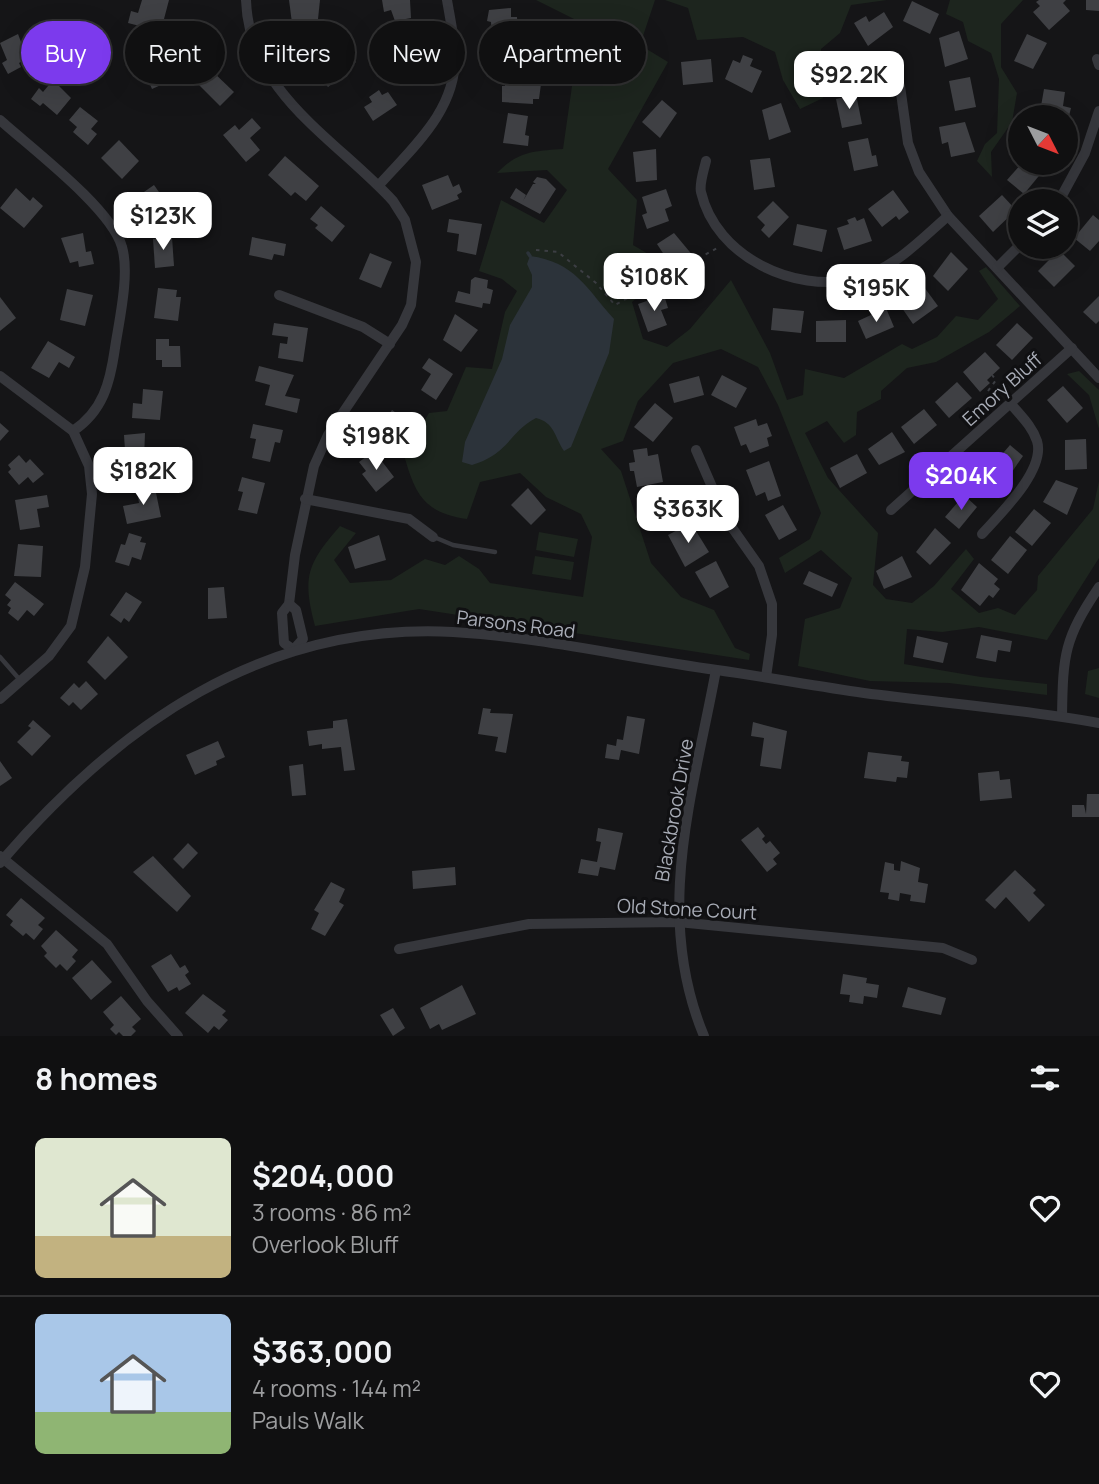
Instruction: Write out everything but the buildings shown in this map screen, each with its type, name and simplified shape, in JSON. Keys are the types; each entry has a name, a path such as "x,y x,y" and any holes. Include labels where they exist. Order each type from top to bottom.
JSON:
{"street":[{"path":"246,0 256,52 276,88 379,185 405,220 416,262 411,305 390,344 328,435 314,466 305,499 289,604 282,612 284,643 294,650 303,639 296,610 289,604"},
{"path":"379,185 432,125 450,91 454,53 447,0"},
{"path":"901,86 908,143 919,172 948,216 1099,378"},
{"path":"1066,189 1085,153 1099,111"},
{"path":"0,120 101,211 122,247 121,304 111,374 104,400 84,423 73,431"},
{"path":"706,161 700,191 719,229 728,240 766,268 788,278 813,281 854,279 891,266 948,216"},
{"path":"997,268 1008,257"},
{"path":"279,295 363,327 390,344"},
{"name":"Emory Bluff","path":"891,510 1072,348"},
{"path":"0,376 73,431 89,466 92,494 85,567 71,626 49,656 0,699"},
{"path":"982,534 1007,507 1031,472 1038,456 1031,427 1011,404"},
{"path":"696,450 726,519 759,566 772,604 772,635 766,677"},
{"path":"305,499 409,519 433,537"},
{"path":"1062,716 1065,650 1079,618 1099,587"},
{"name":"Parsons Road","path":"1,859 90,769 145,724 216,681 294,650 371,635 452,632 502,637 864,693 1062,716 1099,723"},
{"name":"Blackbrook Drive","path":"704,1036 687,987 678,922 680,868 716,670"},
{"path":"1,859 107,944 147,1001 178,1036"},
{"name":"Old Stone Court","path":"399,949 529,923 678,922 943,948 972,960"}],"lane":[{"path":"433,537 453,545 495,552"},
{"path":"0,657 21,681"}],"path":[{"path":"536,250 558,252 596,283 615,305 663,281 728,240"},
{"path":"988,391 996,380 992,375"}],"shaded area":[{"path":"536,0 655,0 646,27 646,21 578,21"},
{"path":"665,0 887,0 851,5 840,33 821,49 823,98 800,109 783,80 775,52 743,37 697,40 688,8"},
{"path":"950,0 1023,0 1001,24 1001,67 1017,93 1015,105 1008,105 1008,128 991,152 992,177 977,161 985,144 997,133 999,79 991,53 968,41 963,22 946,14"},
{"path":"646,49 668,62 608,169 637,200 633,245 650,255 654,284 632,302 643,339 667,347 690,329 731,280 770,353 787,400 803,395 805,369 844,378 902,344 912,349 937,337 956,316 978,320 998,299 979,271 986,267 1020,306 989,332 936,362 907,368 881,391 881,399 857,412 856,435 844,443 827,421 805,433 828,478 878,533 873,585 886,599 912,603 934,586 966,549 974,559 951,589 979,613 998,608 1015,615 1037,590 1038,576 1093,509 1099,481 1099,558 1047,640 979,627 942,632 907,629 904,664 981,677 1047,684 1047,695 949,683 870,681 798,666 805,619 840,608 852,578 821,550 785,573 779,558 810,539 821,513 778,405 758,367 721,349 673,363 638,401 623,441 601,449 621,471 651,563 681,597 714,610 735,648 750,654 749,660 419,609 315,626 309,595 310,572 320,551 340,526 356,533 334,560 350,583 391,580 425,559 445,565 459,556 479,569 490,583 583,597 592,537 581,514 546,497 520,473 480,482 467,519 452,516 431,506 417,491 404,455 429,413 447,411 466,367 492,369 505,312 517,291 502,279 479,271 501,200 544,223 567,190 547,170 497,173 520,156 563,149 572,84 646,84"},
{"path":"530,256 545,259 569,270 614,319 609,353 571,447 564,451 551,427 536,418 494,455 472,465 462,462 465,442 502,359 510,325 532,287 532,275 527,264"},
{"path":"1079,371 1099,390 1099,429 1089,395 1067,374"},
{"path":"539,532 578,539 574,557 536,550"},
{"path":"535,556 574,562 571,580 532,574"},
{"path":"1099,668 1099,698 1085,694 1088,671"}]}
